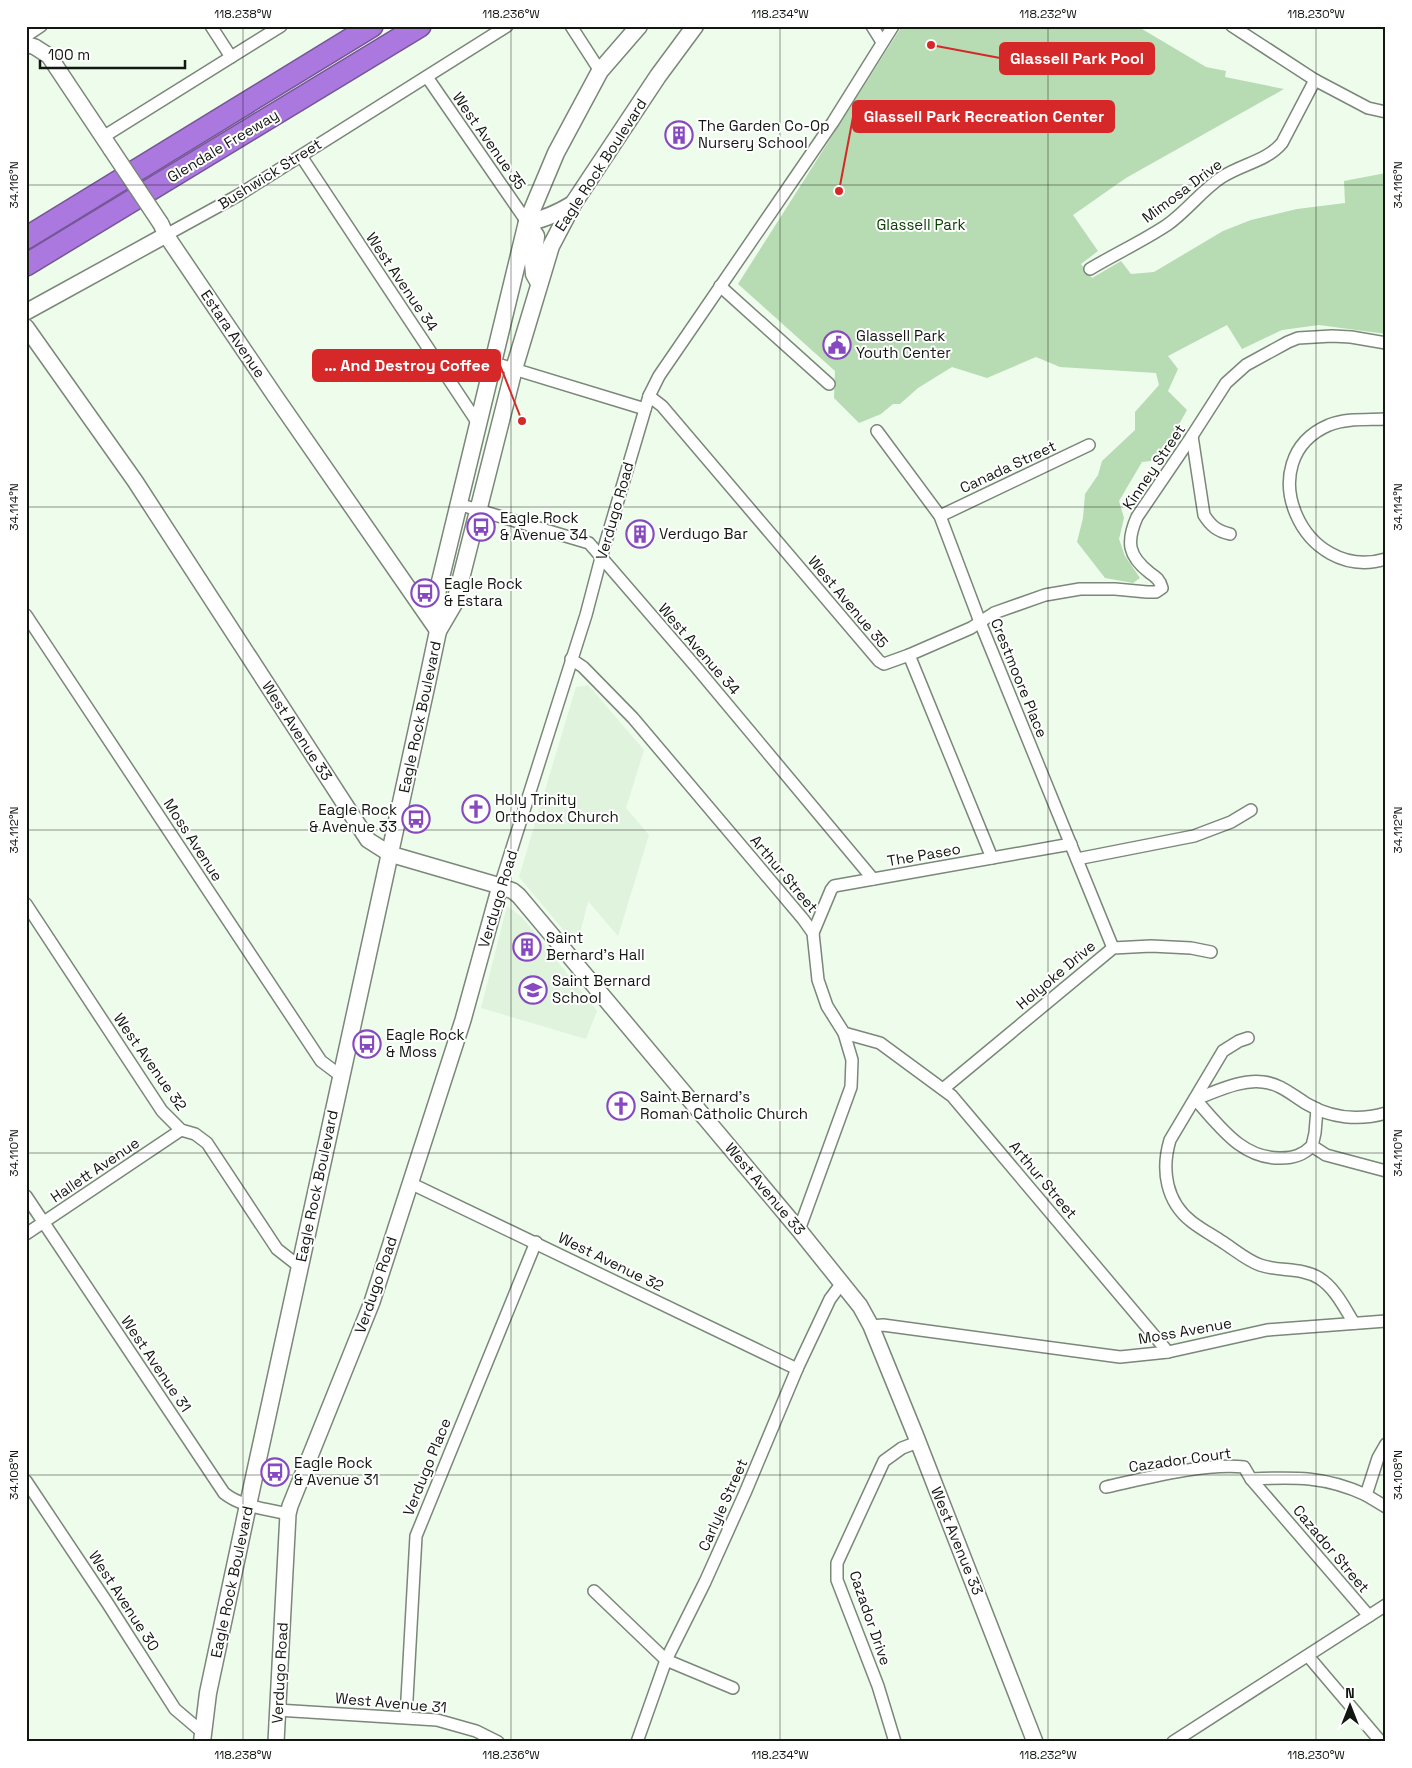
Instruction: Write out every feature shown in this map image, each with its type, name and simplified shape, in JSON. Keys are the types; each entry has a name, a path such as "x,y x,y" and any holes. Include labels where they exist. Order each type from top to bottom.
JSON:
{"highway":[{"name":"Glendale Freeway","path":"26,238 372,26"},
{"name":"Glendale Freeway","path":"26,265 420,26"}],"main road":[{"name":"Eagle Rock Boulevard","path":"202,1737 208,1694 248,1505 438,631 436,598 494,363 512,280 527,222 556,153 600,71 639,26"},
{"name":"Eagle Rock Boulevard","path":"438,631 455,602 514,370 551,246 573,204 658,76 695,26"},
{"path":"539,283 534,274 533,263 536,236 527,222 537,221 553,215 573,204"}],"street":[{"path":"26,36 41,26"},
{"path":"211,26 231,56"},
{"path":"107,143 231,56 281,26"},
{"name":"Bushwick Street","path":"26,312 163,230 237,196 507,26"},
{"path":"571,26 600,71"},
{"path":"872,26 882,42"},
{"name":"Verdugo Road","path":"276,1742 288,1514 372,1302 463,1020 500,886 586,615 649,396 659,376 833,122 892,26"},
{"path":"1232,26 1315,80 1368,108 1386,112"},
{"name":"Estara Avenue","path":"26,44 35,47 49,56 269,388 438,631"},
{"name":"West Avenue 35","path":"426,77 527,222"},
{"name":"Mimosa Drive","path":"1090,269 1167,225 1208,187 1223,176 1268,156 1276,150 1282,143 1315,80"},
{"name":"West Avenue 34","path":"300,156 479,425"},
{"path":"720,286 828,384"},
{"name":"West Avenue 33","path":"26,327 135,482 368,840 390,854 500,886 519,896 799,1230 860,1306 918,1442 1035,1742"},
{"name":"Kinney Street","path":"909,655 980,622 994,613 1021,602 1063,590 1097,588 1156,592 1162,588 1160,582 1136,559 1131,550 1130,539 1132,529 1137,517 1226,383 1234,374 1246,365 1298,338 1351,337 1386,344"},
{"path":"494,363 645,409"},
{"name":"West Avenue 35","path":"649,396 662,406 879,661 884,664 891,663 909,655"},
{"path":"1386,419 1352,420 1328,426 1317,432 1307,441 1294,462 1289,486 1290,498 1295,514 1318,545 1336,557 1348,561 1362,563 1386,559"},
{"name":"Crestmoore Place","path":"877,431 940,516 980,622 1113,948"},
{"path":"1192,436 1204,515 1215,529 1230,534"},
{"name":"Canada Street","path":"940,516 1090,446"},
{"name":"West Avenue 34","path":"458,504 589,543 874,879"},
{"name":"Moss Avenue","path":"26,615 320,1061 340,1076"},
{"path":"909,655 992,858"},
{"name":"Arthur Street","path":"571,659 583,666 633,718 803,919 813,933 818,980 827,1006 844,1033 880,1043 952,1096 1168,1352"},
{"path":"1077,859 1194,836 1232,822 1250,810"},
{"name":"The Paseo","path":"813,933 834,886 1070,844"},
{"name":"West Avenue 32","path":"26,904 162,1111 181,1130 195,1134 208,1143 277,1249 300,1267"},
{"name":"Holyoke Drive","path":"943,1089 1113,948 1166,947 1211,952"},
{"path":"799,1230 850,1087 852,1060 844,1033"},
{"path":"1248,1038 1223,1051 1174,1134 1166,1153 1165,1166 1170,1190 1179,1208 1192,1222 1249,1259 1273,1268 1307,1272 1321,1280 1334,1291 1354,1323"},
{"path":"1195,1098 1243,1083 1264,1082 1276,1084 1287,1089 1317,1109 1345,1117 1358,1118 1386,1113"},
{"path":"1195,1098 1231,1139 1253,1153 1276,1158 1303,1155 1312,1146 1316,1133 1317,1109"},
{"name":"Hallett Avenue","path":"26,1234 181,1130"},
{"path":"1312,1146 1326,1155 1386,1171"},
{"name":"West Avenue 32","path":"410,1183 536,1242 797,1370"},
{"name":"West Avenue 31","path":"26,1196 224,1493 248,1505 288,1514"},
{"name":"Verdugo Place","path":"406,1717 416,1536 536,1242"},
{"name":"Carlyle Street","path":"637,1742 666,1660 709,1574 797,1370 830,1299 842,1283"},
{"name":"Moss Avenue","path":"870,1326 883,1325 1120,1356 1168,1352 1267,1330 1386,1321"},
{"name":"Cazador Drive","path":"895,1742 878,1686 837,1580 836,1572 837,1563 884,1461 902,1448 918,1442"},
{"path":"1366,1495 1378,1458 1386,1444"},
{"name":"Cazador Court","path":"1106,1487 1172,1474 1228,1466 1244,1467 1251,1479"},
{"path":"1251,1479 1294,1477 1317,1479 1336,1483 1366,1495 1386,1507"},
{"name":"Cazador Street","path":"1173,1742 1368,1616 1251,1479"},
{"name":"West Avenue 30","path":"26,1481 103,1596 175,1709 202,1737"},
{"path":"594,1591 666,1660 733,1688"},
{"path":"1368,1616 1386,1605"},
{"path":"1308,1656 1381,1742"},
{"name":"West Avenue 31","path":"277,1710 437,1720 460,1726 498,1742"}],"shaded area":[{"path":"588,685 644,750 626,808 649,835 618,936 588,901 577,946 519,877 576,687"},
{"name":"Saint Bernard School","path":"507,906 522,917 597,1011 586,1039 481,1008"}],"green space":[{"name":"Glassell Park","path":"902,26 1137,26 1206,67 1226,71 1225,77 1284,89 1126,178 1073,215 1098,251 1081,264 1092,278 1121,261 1131,274 1154,272 1223,231 1251,220 1297,209 1345,203 1344,181 1386,173 1386,334 1319,325 1282,330 1242,349 1227,325 1168,356 1178,369 1168,391 1187,410 1159,460 1142,462 1119,501 1124,518 1119,539 1125,556 1140,578 1133,583 1105,578 1077,542 1083,518 1085,494 1098,475 1102,461 1135,430 1135,412 1159,385 1156,373 1060,367 1036,357 987,378 952,367 918,388 900,404 893,404 881,414 859,423 834,398 835,371 738,284"}],"place":[{"name":"Glassell Park Pool","path":"931,45"},
{"name":"The Garden Co-Op Nursery School","path":"679,135"},
{"name":"Glassell Park Recreation Center","path":"839,191"},
{"name":"Glassell Park Youth Center","path":"837,345"},
{"name":"… And Destroy Coffee","path":"522,421"},
{"name":"Eagle Rock & Avenue 34","path":"481,527"},
{"name":"Verdugo Bar","path":"640,534"},
{"name":"Eagle Rock & Estara","path":"425,593"},
{"name":"Holy Trinity Orthodox Church","path":"476,809"},
{"name":"Eagle Rock & Avenue 33","path":"416,819"},
{"name":"Saint Bernard's Hall","path":"527,947"},
{"name":"Saint Bernard School","path":"533,990"},
{"name":"Eagle Rock & Moss","path":"367,1044"},
{"name":"Saint Bernard's Roman Catholic Church","path":"621,1106"},
{"name":"Eagle Rock & Avenue 31","path":"275,1472"}]}
